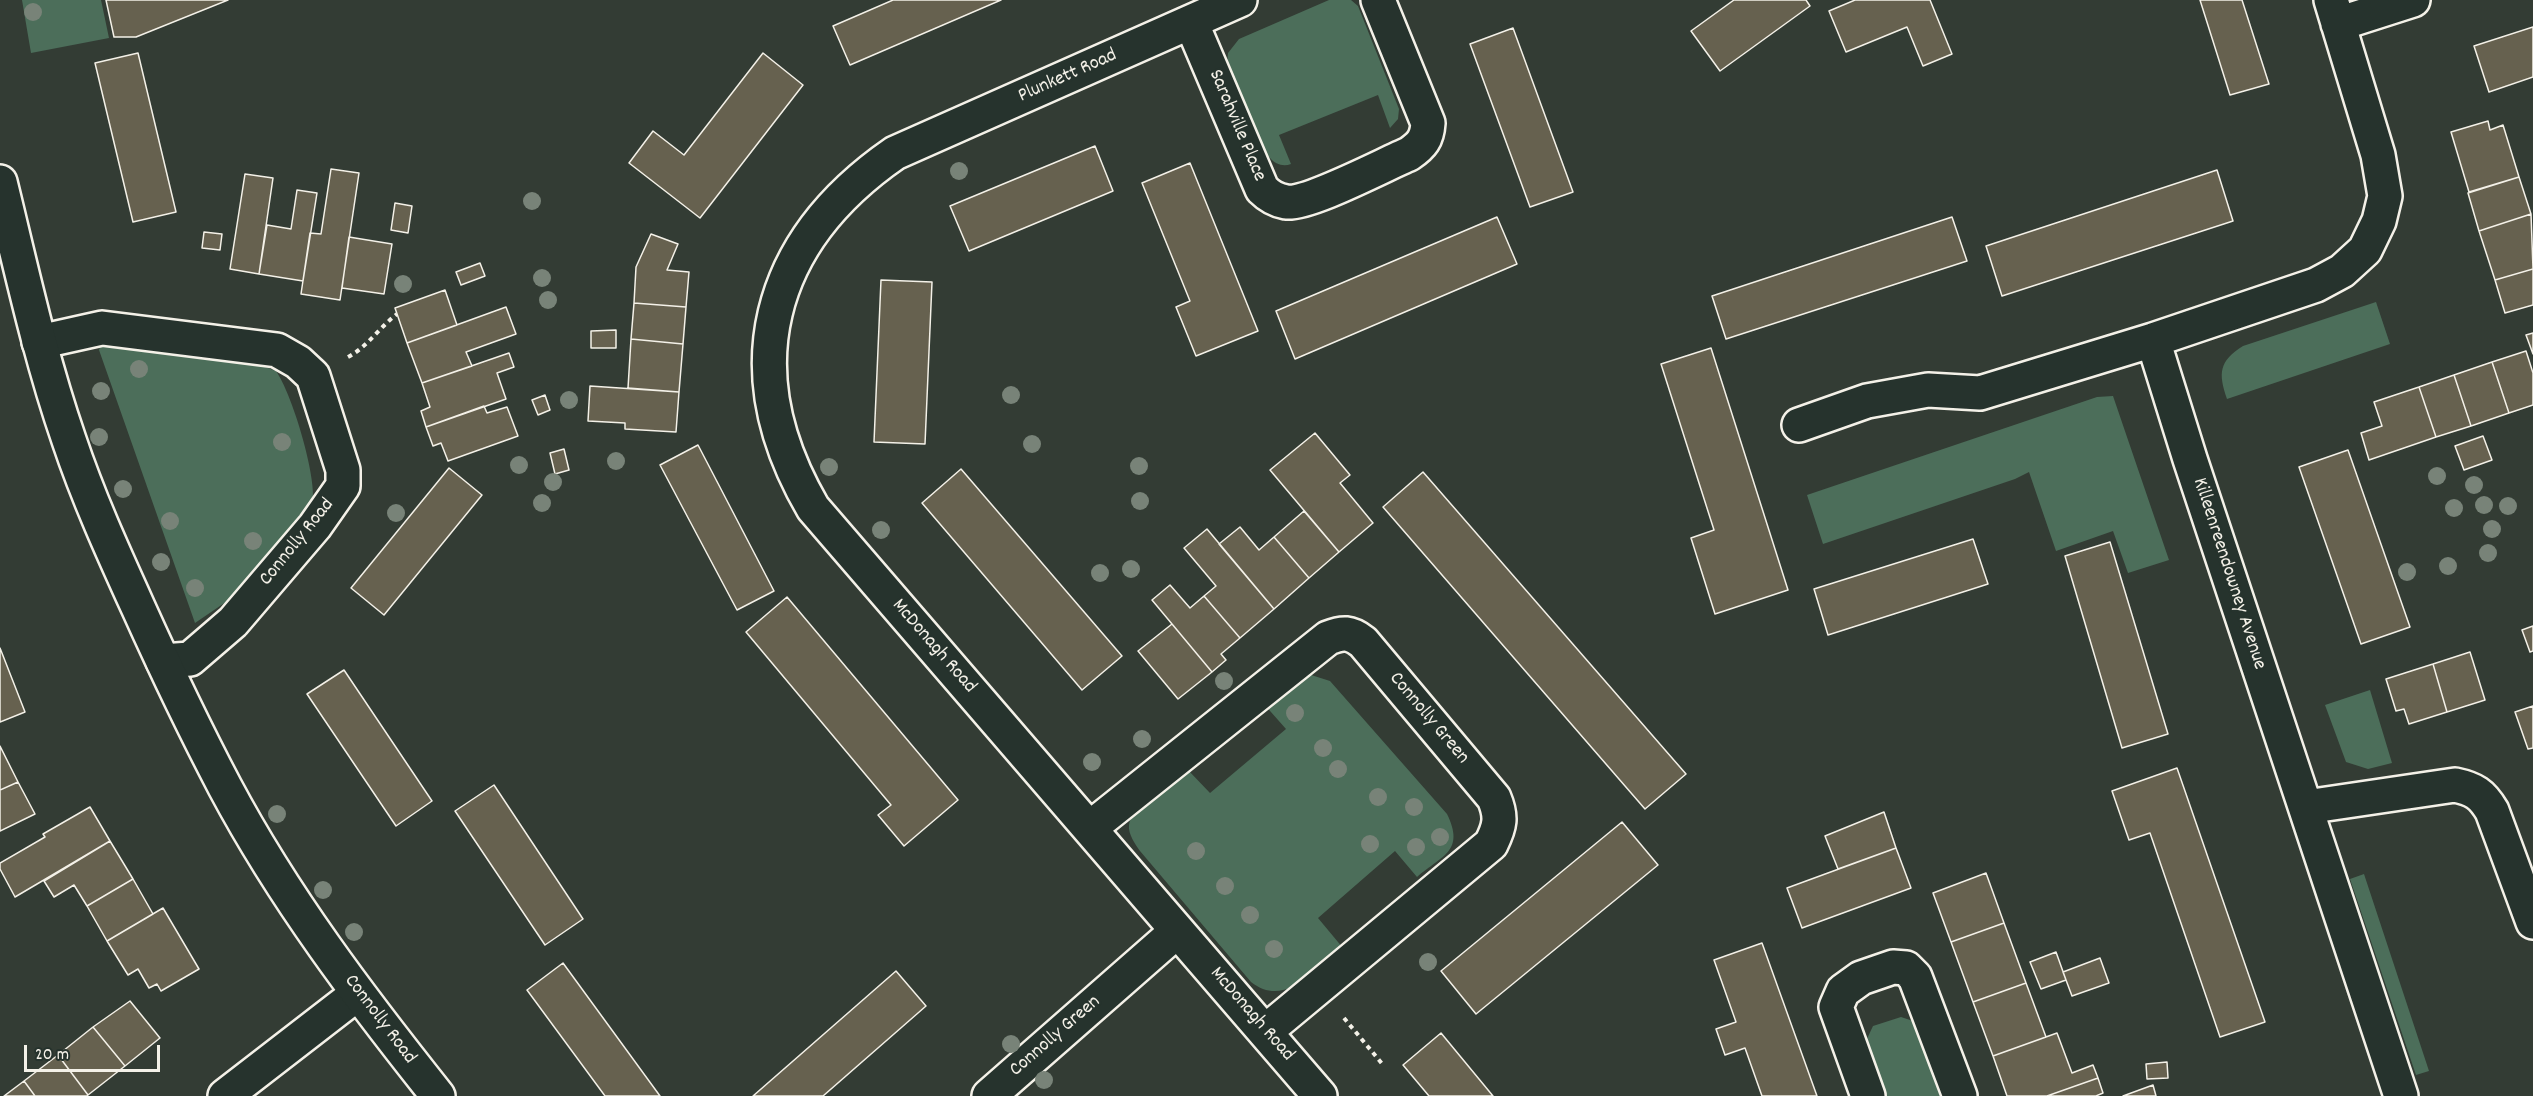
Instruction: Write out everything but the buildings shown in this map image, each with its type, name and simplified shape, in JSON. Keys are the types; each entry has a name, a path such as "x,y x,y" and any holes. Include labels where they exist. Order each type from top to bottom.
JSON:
{"street":[{"name":"Plunkett Road","path":"895,153 1240,0"},
{"name":"Sarahville Place","path":"1191,22 1262,189 1272,198 1288,203 1308,198 1409,154 1422,145 1427,135 1428,123 1378,0"},
{"path":"1799,425 1867,401 1928,390 1980,393 2153,340 2316,285 2342,271 2365,250 2379,221 2385,196 2378,155 2334,12 2413,0"},
{"name":"McDonagh Road","path":"895,153 852,184 811,233 785,282 770,344 770,394 783,450 813,508 1320,1096"},
{"name":"Connolly Road","path":"0,182 39,342 69,441 117,560 163,661 231,797 270,862 357,994 438,1096"},
{"path":"39,342 91,328 118,328 277,350 298,362 313,376"},
{"name":"Killeenreendowney Avenue","path":"2153,340 2402,1096"},
{"name":"Connolly Road","path":"163,661 190,659 233,622 315,526 343,486 343,470 313,376"},
{"name":"Connolly Green","path":"1090,828 1328,638 1342,633 1352,634 1363,642 1494,798 1500,813 1499,828 1491,844 1266,1031"},
{"path":"2306,807 2455,785 2475,790 2493,811 2533,922"},
{"name":"Connolly Green","path":"989,1096 1177,931"},
{"path":"1869,1096 1836,1007 1839,995 1848,985 1901,966 1915,976 1960,1096"},
{"path":"225,1096 357,994"}],"path":[{"path":"313,376 360,351 375,332 397,314"},
{"path":"1318,988 1384,1066"}],"green space":[{"path":"22,0 101,0 109,38 31,53"},
{"path":"1329,0 1351,0 1358,6 1399,109 1398,119 1390,128 1378,95 1279,135 1291,164 1279,164 1272,160 1264,150 1252,127 1227,64 1228,53 1239,39"},
{"path":"2376,302 2390,344 2227,399 2222,382 2223,368 2229,357 2243,346"},
{"path":"102,341 250,361 276,371 295,414 310,470 313,499 242,591 195,623 99,350"},
{"path":"2113,396 2169,560 2128,573 2113,531 2056,551 2029,472 2015,479 1823,544 1807,495 2097,397"},
{"path":"1308,674 1330,681 1447,814 1454,836 1452,844 1443,857 1417,877 1395,851 1318,918 1343,948 1300,983 1288,989 1276,991 1264,989 1251,982 1140,851 1131,835 1129,825 1137,810 1163,787 1188,770 1210,793 1286,729 1263,703"},
{"path":"2370,690 2392,763 2368,769 2346,762 2325,705"},
{"path":"2364,874 2429,1071 2416,1075 2350,879"},
{"path":"1901,1017 1922,1024 1952,1096 1881,1096 1865,1043 1873,1026"}]}
